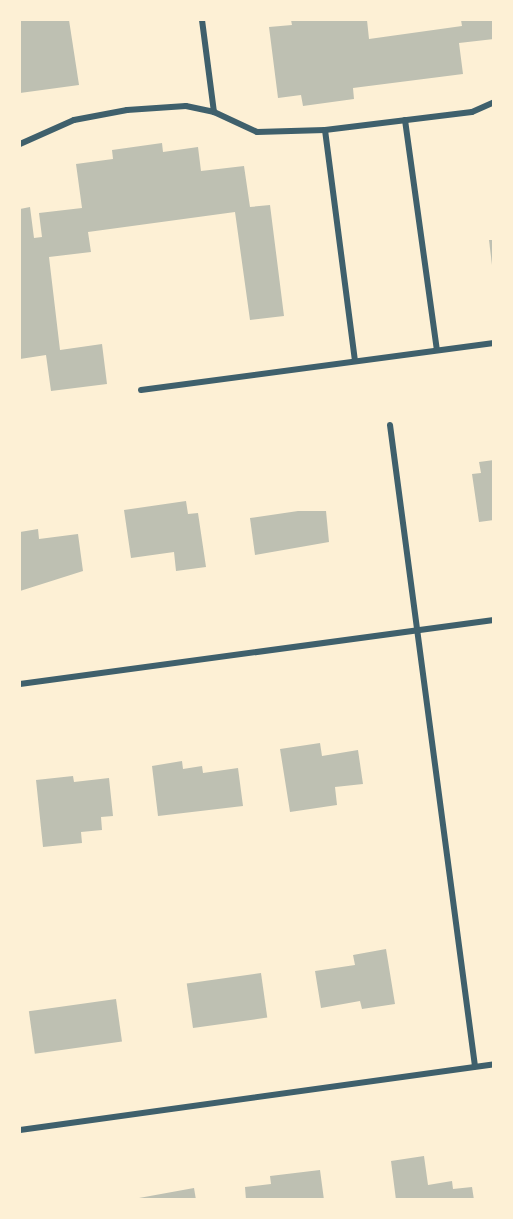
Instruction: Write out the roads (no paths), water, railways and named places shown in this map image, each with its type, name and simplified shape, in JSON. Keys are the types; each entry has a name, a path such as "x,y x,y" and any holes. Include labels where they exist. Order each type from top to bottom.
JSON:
{"street":[{"path":"202,20 214,112"},
{"path":"20,144 74,120 118,111 186,106 214,112 257,132 325,130 472,112 494,102"},
{"path":"405,120 437,350"},
{"path":"325,130 355,361"},
{"path":"141,390 494,343"},
{"path":"390,425 475,1066"},
{"path":"20,684 494,620"},
{"path":"20,1130 494,1064"}]}
